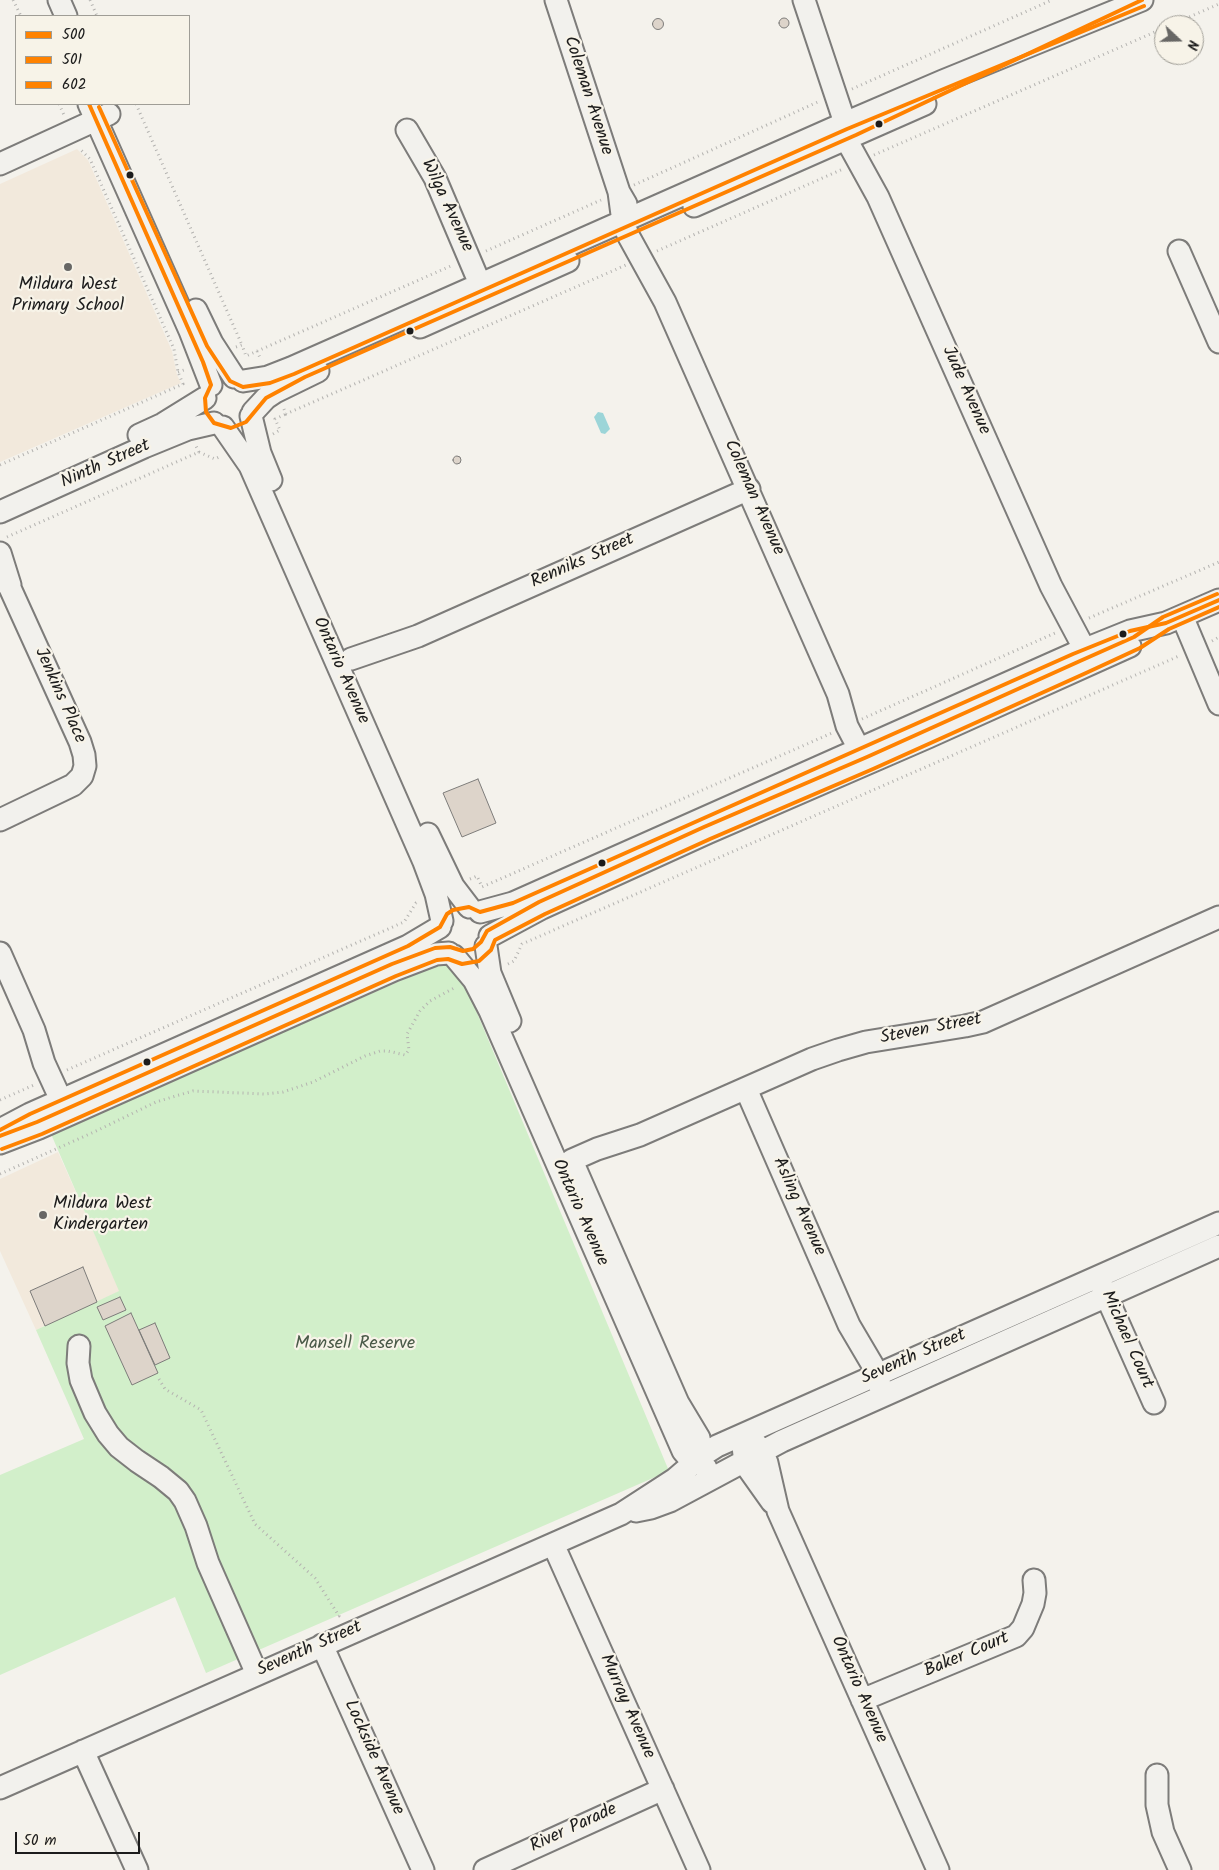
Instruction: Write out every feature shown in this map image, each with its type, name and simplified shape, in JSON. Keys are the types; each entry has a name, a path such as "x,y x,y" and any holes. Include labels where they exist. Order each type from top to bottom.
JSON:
{"street":[{"path":"44,0 51,15"},
{"path":"58,0 66,15"},
{"name":"Coleman Avenue","path":"556,0 627,188 631,226 865,752"},
{"name":"Jude Avenue","path":"804,0 835,96 849,132 1051,586 1080,657"},
{"path":"208,392 218,380 239,379 271,384 305,377 631,226 849,132 943,80 1118,5 1142,0"},
{"path":"100,110 190,331 208,392 206,412 219,425 239,426 246,422 266,398 271,384 352,341 480,284 631,226"},
{"path":"0,164 72,132 100,110"},
{"path":"100,110 212,344 239,379 250,387 255,403 252,414"},
{"name":"Wilga Avenue","path":"407,130 435,178 480,284"},
{"path":"1179,251 1219,342"},
{"name":"Ninth Street","path":"0,497 163,424 208,392"},
{"name":"Ontario Avenue","path":"252,414 260,453 437,856 445,890 441,924"},
{"name":"Ninth Street","path":"0,512 188,429 219,425"},
{"name":"Ontario Avenue","path":"219,425 250,466 424,862 445,890 474,910"},
{"name":"Renniks Street","path":"353,665 749,489"},
{"name":"Jenkins Place","path":"0,553 5,580 80,742 85,766 82,776 73,785 0,820"},
{"path":"0,1130 65,1098 408,946 441,924 453,910 474,910 512,903 865,752 1080,657 1130,630 1174,620 1219,600"},
{"path":"1174,620 1195,649 1219,704"},
{"path":"0,1143 39,1128 394,970 436,954 452,954 469,958 476,955 488,941 512,922 707,833 865,752"},
{"path":"474,910 488,923 488,941"},
{"name":"Steven Street","path":"569,1166 746,1090 812,1059 866,1042 983,1022 1219,917"},
{"path":"441,924 441,942 452,954"},
{"name":"Ontario Avenue","path":"488,941 482,976 490,1012 569,1166 683,1451 706,1464"},
{"path":"0,953 34,1030 53,1060 65,1098"},
{"name":"Ontario Avenue","path":"452,954 482,976"},
{"name":"Asling Avenue","path":"746,1090 849,1325 861,1368 872,1376 870,1386 881,1397"},
{"name":"Seventh Street","path":"621,1514 651,1508 698,1487 706,1464 717,1446 745,1432 1219,1223"},
{"name":"Seventh Street","path":"0,1788 621,1514 675,1479 706,1464 753,1456 1219,1246"},
{"name":"Michael Court","path":"1097,1277 1154,1403"},
{"path":"79,1346 78,1363 81,1380 95,1413 108,1434 119,1447 137,1462 161,1477 178,1491 185,1501 196,1526 208,1563 257,1674"},
{"name":"Ontario Avenue","path":"745,1432 755,1442 753,1456 767,1464 778,1511 938,1870"},
{"name":"Murray Avenue","path":"553,1544 699,1870"},
{"name":"Baker Court","path":"862,1700 1016,1636 1023,1628 1033,1604 1035,1593 1034,1580"},
{"name":"Lockside Avenue","path":"322,1645 423,1870"},
{"path":"83,1751 137,1870"},
{"path":"1157,1776 1157,1805 1163,1832 1180,1870"},
{"name":"River Parade","path":"485,1870 663,1789"}],"path":[{"path":"13,0 20,15"},
{"path":"90,0 97,15"},
{"path":"246,356 1052,0"},
{"path":"1194,15 1219,4"},
{"path":"257,351 286,414 1154,32"},
{"path":"0,465 183,384 178,372 174,349 90,159 78,146 59,105"},
{"path":"136,105 242,345"},
{"path":"68,1069 404,922 416,904 445,890 477,876 482,887 1219,562"},
{"path":"0,1174 156,1102 178,1095 193,1091 265,1094 283,1092 313,1082 365,1056 388,1051 405,1054 408,1050 407,1034 420,1011 430,1001 441,994 514,961 522,944 1219,637"}],"shaded area":[{"name":"Mildura West Primary School","path":"77,149 88,160 172,351 177,375 181,383 0,462 0,184"},
{"name":"Mildura West Kindergarten","path":"58,1152 120,1291 36,1330 0,1251 0,1179"}],"green space":[{"name":"Mansell Reserve","path":"439,964 452,967 462,977 669,1471 206,1673 175,1597 0,1675 0,1475 84,1439 36,1330 119,1291 51,1134"}],"water":[{"path":"598,412 603,413 610,429 605,434 601,433 594,417"}],"building":[{"path":"658,18 664,24 658,30 652,24"},
{"path":"784,18 789,23 784,28 779,23"},
{"path":"457,456 461,460 457,464 453,460"},
{"path":"478,779 496,823 462,837 443,793"},
{"path":"83,1267 97,1302 45,1326 30,1291"},
{"path":"120,1297 126,1310 103,1320 97,1307"},
{"path":"131,1313 158,1373 132,1385 105,1326"},
{"path":"155,1323 170,1358 155,1365 139,1330"}],"transit line":[{"name":"500","path":"89,105 203,362 211,385 205,398 206,412 214,423 231,428 246,422 266,398 305,377 856,135 1142,0"},
{"name":"501","path":"99,107 207,346 230,381 243,387 270,383 294,374 847,129 1144,6"},
{"name":"602","path":"0,1136 37,1122 392,964 435,948 450,947 463,951 473,949 481,942 487,931 539,902 1134,637 1163,617 1217,594"},
{"name":"500","path":"0,1130 30,1114 408,946 440,927 447,914 453,910 469,907 480,912 513,903 1073,654 1130,631 1166,623 1219,600"},
{"name":"501","path":"2,1149 42,1134 396,976 437,960 448,959 462,964 479,961 491,950 495,940 545,914 1086,673 1140,648 1169,629 1219,607"}],"place":[{"name":"Mildura West Primary School","path":"68,267"},
{"name":"Mildura West Kindergarten","path":"43,1215"}]}
